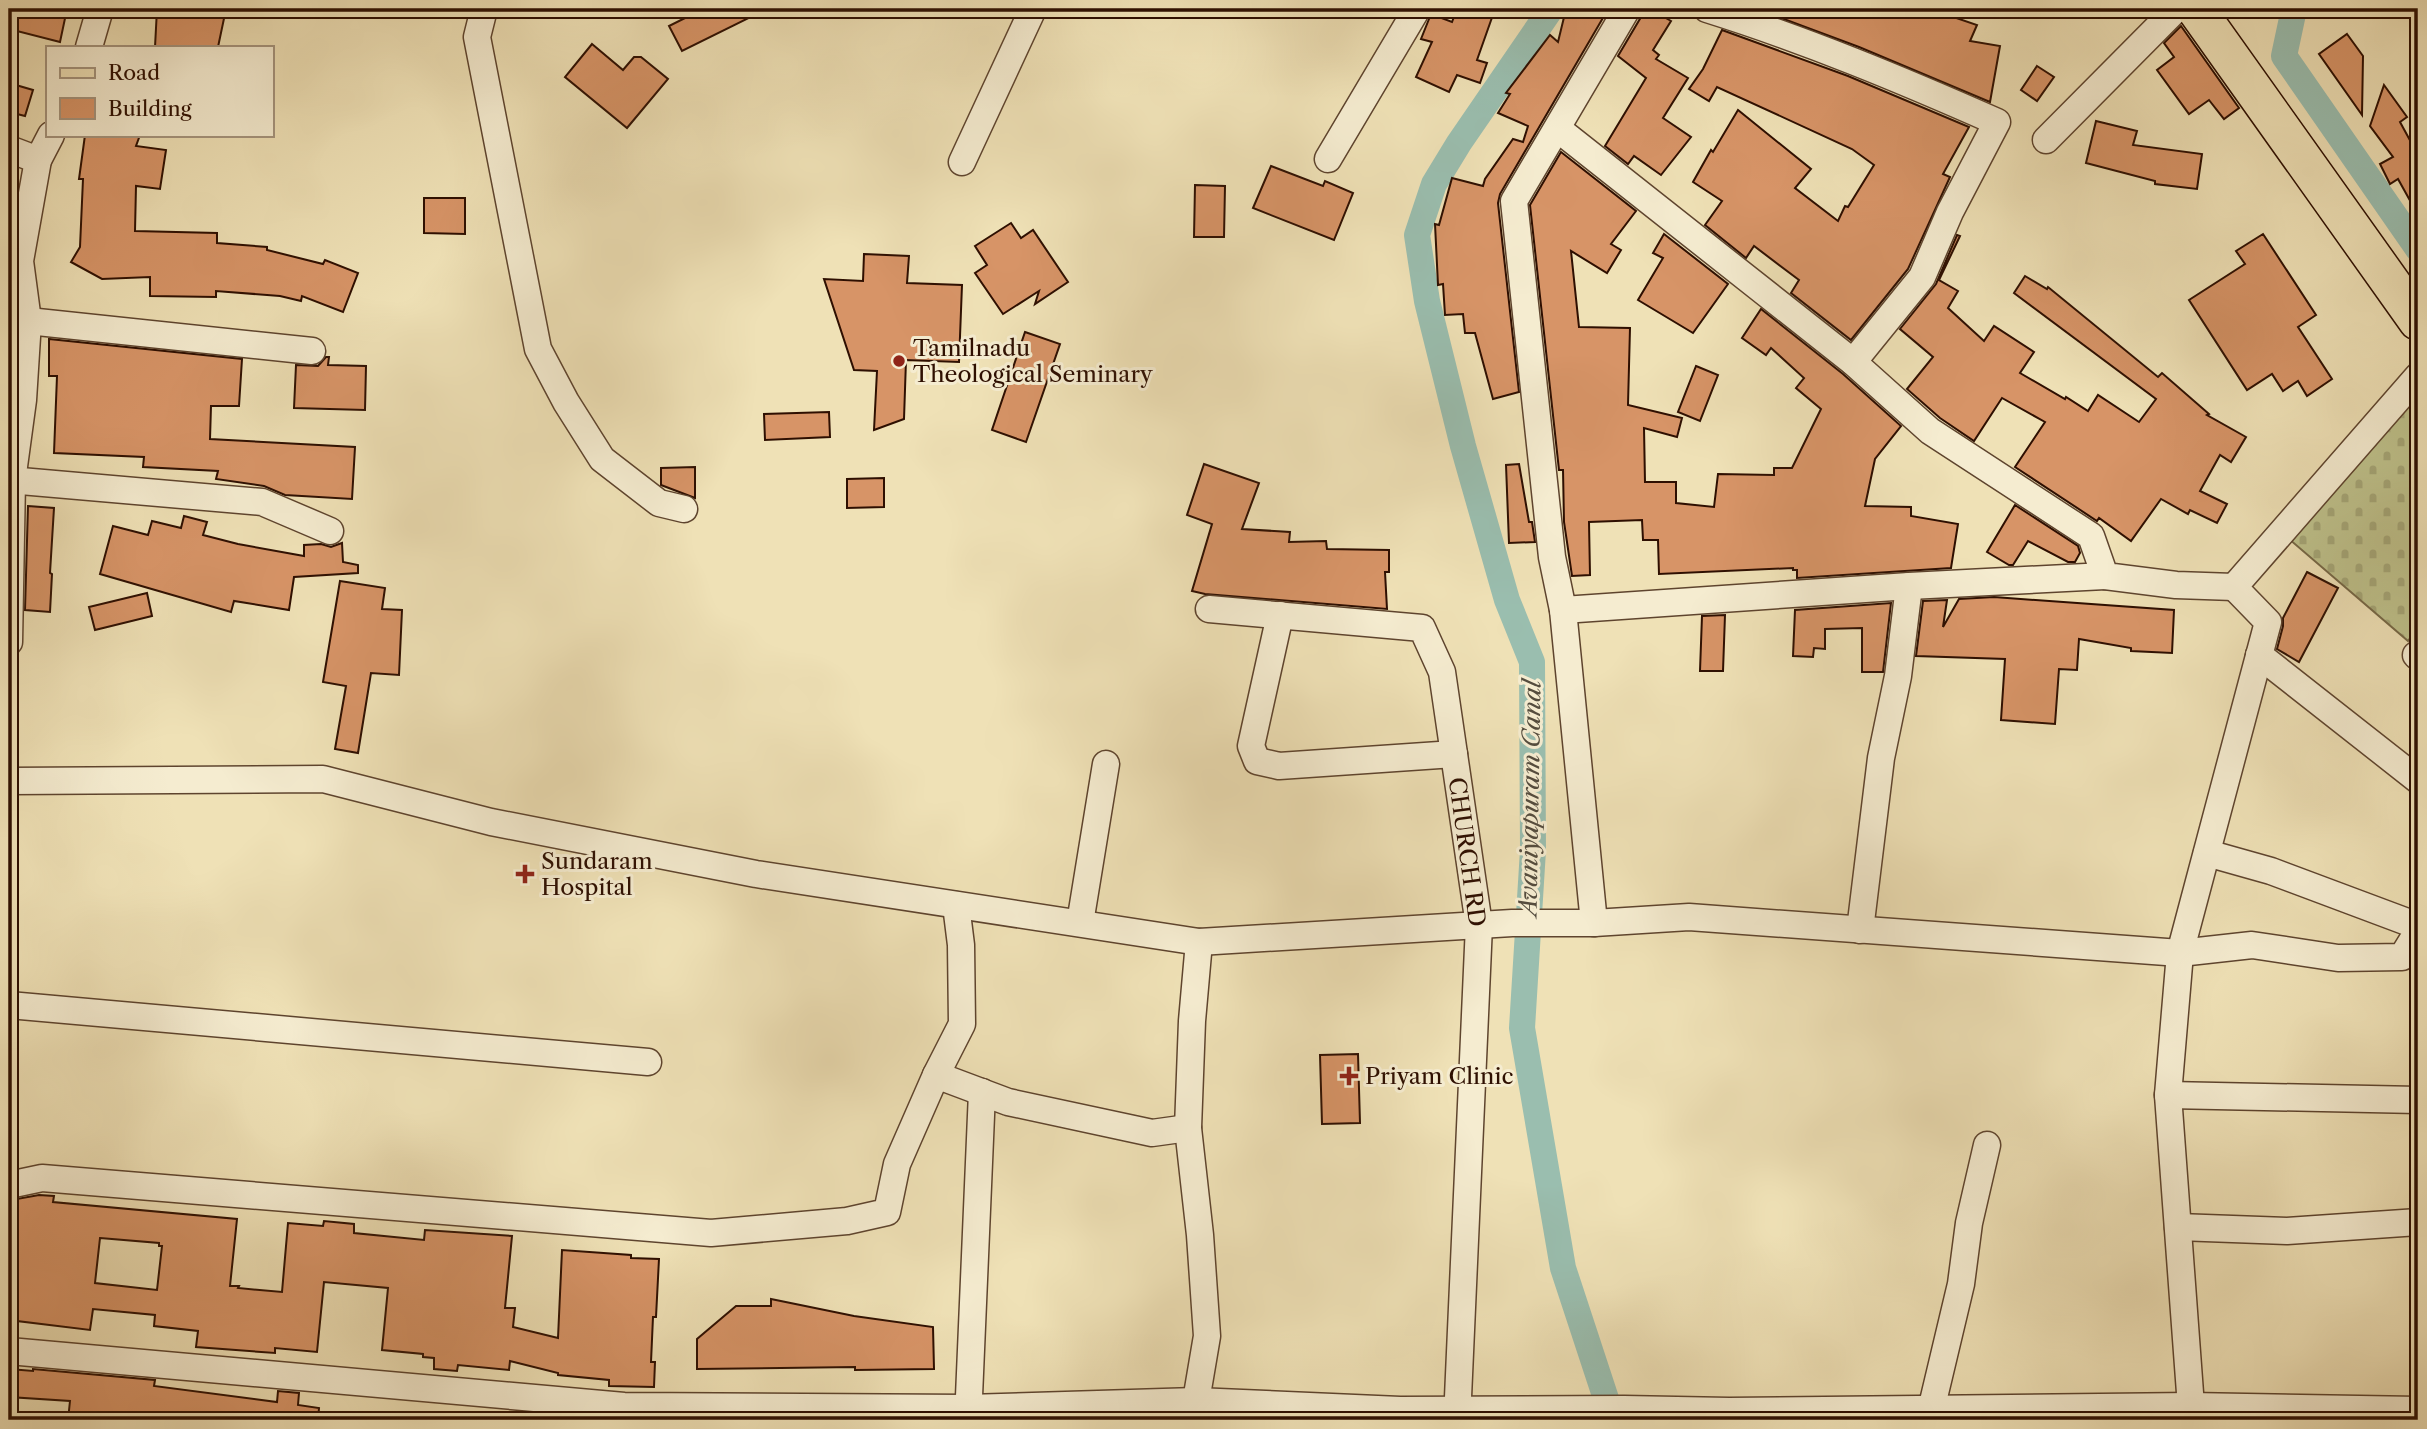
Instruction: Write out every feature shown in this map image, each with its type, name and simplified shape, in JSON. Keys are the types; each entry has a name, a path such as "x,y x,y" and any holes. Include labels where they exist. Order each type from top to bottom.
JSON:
{"main road":[{"path":"2196,9 2418,321"}],"street":[{"path":"89,46 100,9"},
{"path":"484,9 477,37 538,349 566,402 602,459 659,503 684,509"},
{"path":"962,162 1033,9"},
{"path":"1328,159 1417,9"},
{"path":"1594,923 1563,610 1552,557 1514,201 1627,9"},
{"path":"1707,9 1768,28 1997,122 1950,212 1922,277 1853,362"},
{"path":"2046,140 2176,9"},
{"path":"1558,129 1853,362 1930,431 2091,536 2105,576"},
{"path":"9,642 10,480 23,400 29,321 20,261 37,160 50,136"},
{"path":"9,149 37,160"},
{"path":"29,321 312,351"},
{"path":"2234,587 2418,376"},
{"path":"10,480 262,502 330,531"},
{"path":"1563,610 1909,586 2105,576 2176,585 2234,587 2268,622 2180,953 2168,1095 2191,1413"},
{"path":"1860,930 1881,758 1898,676 1909,586"},
{"name":"CHURCH RD","path":"1209,609 1422,628 1442,672 1479,925 1457,1415"},
{"path":"1280,615 1251,746 1257,761 1279,766 1454,754"},
{"path":"2259,656 2418,780"},
{"path":"1080,923 1106,764"},
{"path":"9,781 323,779 492,821 716,866 1199,942 1512,923 1594,923 1689,917 2180,953 2252,945 2338,958 2402,957 2418,931"},
{"path":"2207,853 2271,871 2418,926"},
{"path":"9,1185 42,1178 711,1233 847,1221 887,1212 897,1164 936,1075 962,1024 961,945 956,905"},
{"path":"1196,1410 1206,1336 1200,1235 1188,1128 1192,1021 1199,942"},
{"path":"9,1005 648,1062"},
{"path":"936,1075 1008,1102 1152,1133 1188,1128"},
{"path":"968,1414 982,1092"},
{"path":"2168,1095 2418,1100"},
{"path":"1931,1415 1961,1284 1969,1223 1987,1145"},
{"path":"2179,1227 2287,1231 2418,1222"},
{"path":"9,1351 624,1413 968,1414 1400,1410 1457,1415 1623,1409 1729,1416 2418,1410"}],"green space":[{"path":"2414,390 2418,396 2418,627 2408,641 2289,539"}],"building":[{"path":"9,9 67,9 60,42 9,29"},
{"path":"157,9 226,9 218,46 155,46"},
{"path":"703,9 767,9 682,51 669,26"},
{"path":"1457,9 1495,9 1477,60 1487,63 1480,83 1457,75 1449,92 1416,77 1432,42 1421,39 1431,14 1452,22"},
{"path":"1566,9 1607,11 1500,194 1498,203 1519,392 1493,399 1475,333 1465,333 1463,314 1445,315 1443,284 1438,285 1435,224 1439,225 1452,178 1483,186 1513,139 1523,142 1528,126 1498,113 1510,94 1506,93 1550,35 1558,42"},
{"path":"1643,9 1650,9 1671,21 1653,50 1659,55 1656,59 1688,78 1663,118 1691,137 1661,175 1634,156 1628,164 1605,146 1646,78 1618,56"},
{"path":"1757,9 1930,9 1977,25 1970,41 2000,46 1990,102 1859,47"},
{"path":"2181,26 2239,108 2224,119 2209,100 2189,114 2157,70 2174,57 2164,43"},
{"path":"1722,30 1848,76 1969,127 1943,174 1950,177 1908,269 1851,340 1791,293 1799,280 1754,246 1746,258 1705,225 1722,201 1693,182 1738,110 1811,169 1795,188 1838,221 1845,206 1848,207 1874,165 1852,149 1717,87 1709,101 1689,89 1703,69"},
{"path":"2347,34 2363,56 2362,115 2319,54"},
{"path":"592,44 623,70 634,57 641,57 668,79 627,128 565,77"},
{"path":"2037,66 2054,77 2037,101 2021,90"},
{"path":"9,83 33,90 25,116 9,112"},
{"path":"2384,85 2407,117 2400,122 2418,155 2418,215 2398,179 2390,184 2380,164 2393,157 2370,126"},
{"path":"2096,121 2137,131 2133,145 2202,154 2197,189 2155,184 2155,181 2086,163"},
{"path":"85,136 140,136 136,146 166,150 160,189 136,186 135,231 217,233 217,243 267,247 267,250 323,264 325,260 358,273 343,312 302,296 301,301 280,296 216,291 216,297 150,296 150,277 102,279 71,262 80,247 83,179 79,179"},
{"path":"1561,152 1636,211 1611,244 1621,250 1607,273 1571,251 1579,327 1630,328 1628,405 1682,418 1677,437 1644,428 1645,482 1676,482 1676,503 1714,507 1718,474 1774,475 1774,468 1792,468 1821,409 1796,388 1804,378 1771,348 1766,355 1742,338 1761,309 1843,374 1901,426 1875,459 1865,506 1911,507 1911,516 1958,524 1951,568 1797,578 1797,570 1793,568 1659,574 1658,540 1643,540 1642,520 1589,522 1590,575 1572,576 1564,522 1563,470 1559,470 1530,205"},
{"path":"1271,166 1323,186 1325,181 1353,193 1334,240 1253,208"},
{"path":"1195,185 1225,186 1224,237 1194,237"},
{"path":"424,198 465,198 465,234 424,233"},
{"path":"1011,223 1021,238 1033,230 1068,282 1035,304 1039,291 1003,314 975,273 987,265 975,246"},
{"path":"1664,234 1728,284 1693,333 1638,300 1663,258 1653,253"},
{"path":"2263,234 2316,315 2298,327 2332,379 2307,396 2298,381 2283,391 2272,374 2247,390 2189,300 2245,264 2236,251"},
{"path":"1957,235 1960,236 1939,280 1958,291 1948,308 1984,341 1994,326 2034,352 2020,373 2088,411 2098,395 2139,422 2156,399 2014,293 2025,276 2047,289 2048,287 2158,377 2162,373 2209,414 2207,415 2246,437 2231,462 2220,455 2200,491 2227,504 2217,523 2190,510 2188,514 2161,499 2131,541 2099,518 2097,521 2015,467 2045,422 2002,398 1974,441 1940,418 1907,389 1933,357 1900,329 1936,284"},
{"path":"864,254 909,256 907,283 962,285 959,362 906,360 904,419 874,430 877,371 854,370 824,279 863,281"},
{"path":"1025,332 1060,344 1026,442 992,430"},
{"path":"49,339 242,359 239,406 211,406 210,439 355,447 352,499 285,495 264,486 216,479 218,471 143,467 144,457 54,453 57,376 49,376"},
{"path":"329,357 328,365 366,366 365,410 294,408 296,365 318,366"},
{"path":"1696,366 1718,375 1700,421 1678,412"},
{"path":"829,412 830,437 765,440 764,414"},
{"path":"1204,464 1259,483 1242,529 1290,532 1289,542 1326,541 1327,549 1389,550 1389,572 1385,572 1387,609 1192,591 1212,524 1187,515"},
{"path":"1519,464 1535,542 1509,543 1506,465"},
{"path":"695,467 695,498 661,485 661,468"},
{"path":"884,478 884,507 847,508 847,479"},
{"path":"2015,505 2078,546 2080,553 2075,562 2068,562 2028,541 2013,565 1987,552"},
{"path":"28,506 54,508 50,612 25,610"},
{"path":"184,516 207,522 203,535 304,556 304,545 321,544 331,547 342,543 343,562 358,565 358,573 294,577 289,610 234,601 231,612 100,574 113,526 148,535 152,521 181,528"},
{"path":"2307,572 2338,588 2299,662 2277,649 2283,618"},
{"path":"340,581 385,588 382,609 402,610 399,675 371,673 358,753 335,749 346,686 323,682"},
{"path":"147,593 152,616 95,630 89,607"},
{"path":"1994,597 2174,610 2172,653 2131,651 2131,648 2079,639 2077,670 2059,669 2055,724 2001,720 2005,659 1916,656 1923,601 1947,600 1943,627 1959,599"},
{"path":"1891,603 1883,672 1862,672 1862,628 1825,629 1825,649 1814,648 1813,657 1793,656 1795,610"},
{"path":"1725,615 1723,671 1700,671 1702,616"},
{"path":"1358,1054 1360,1123 1322,1124 1320,1055"},
{"path":"39,1195 54,1196 53,1202 237,1219 230,1286 282,1292 288,1223 323,1226 324,1221 354,1224 354,1233 424,1240 425,1230 512,1236 505,1308 515,1308 513,1327 558,1338 562,1250 659,1259 651,1362 655,1362 654,1387 609,1386 609,1380 558,1375 510,1361 509,1370 458,1365 457,1371 434,1369 434,1358 423,1357 423,1354 382,1350 388,1288 324,1282 317,1352 275,1348 275,1353 196,1347 198,1331 154,1326 155,1315 93,1309 90,1330 9,1320 11,1200","holes":["100,1238 159,1243 159,1246 162,1246 157,1290 95,1283"]},
{"path":"771,1299 854,1316 933,1327 934,1369 697,1369 697,1339 736,1306 771,1306"},
{"path":"9,1369 155,1380 154,1386 277,1402 278,1391 299,1393 298,1405 319,1408 318,1420 68,1420 70,1401 9,1397"}],"waterway":[{"name":"Avaniyapuram Canal","path":"1551,9 1434,184 1417,235 1427,301 1463,446 1507,600 1532,662 1533,850 1522,1028 1563,1268 1613,1420"},
{"path":"2294,9 2284,56 2418,249"}],"place":[{"name":"Tamilnadu Theological Seminary","path":"899,361"},
{"name":"Sundaram Hospital","path":"525,874"},
{"name":"Priyam Clinic","path":"1349,1076"}]}
